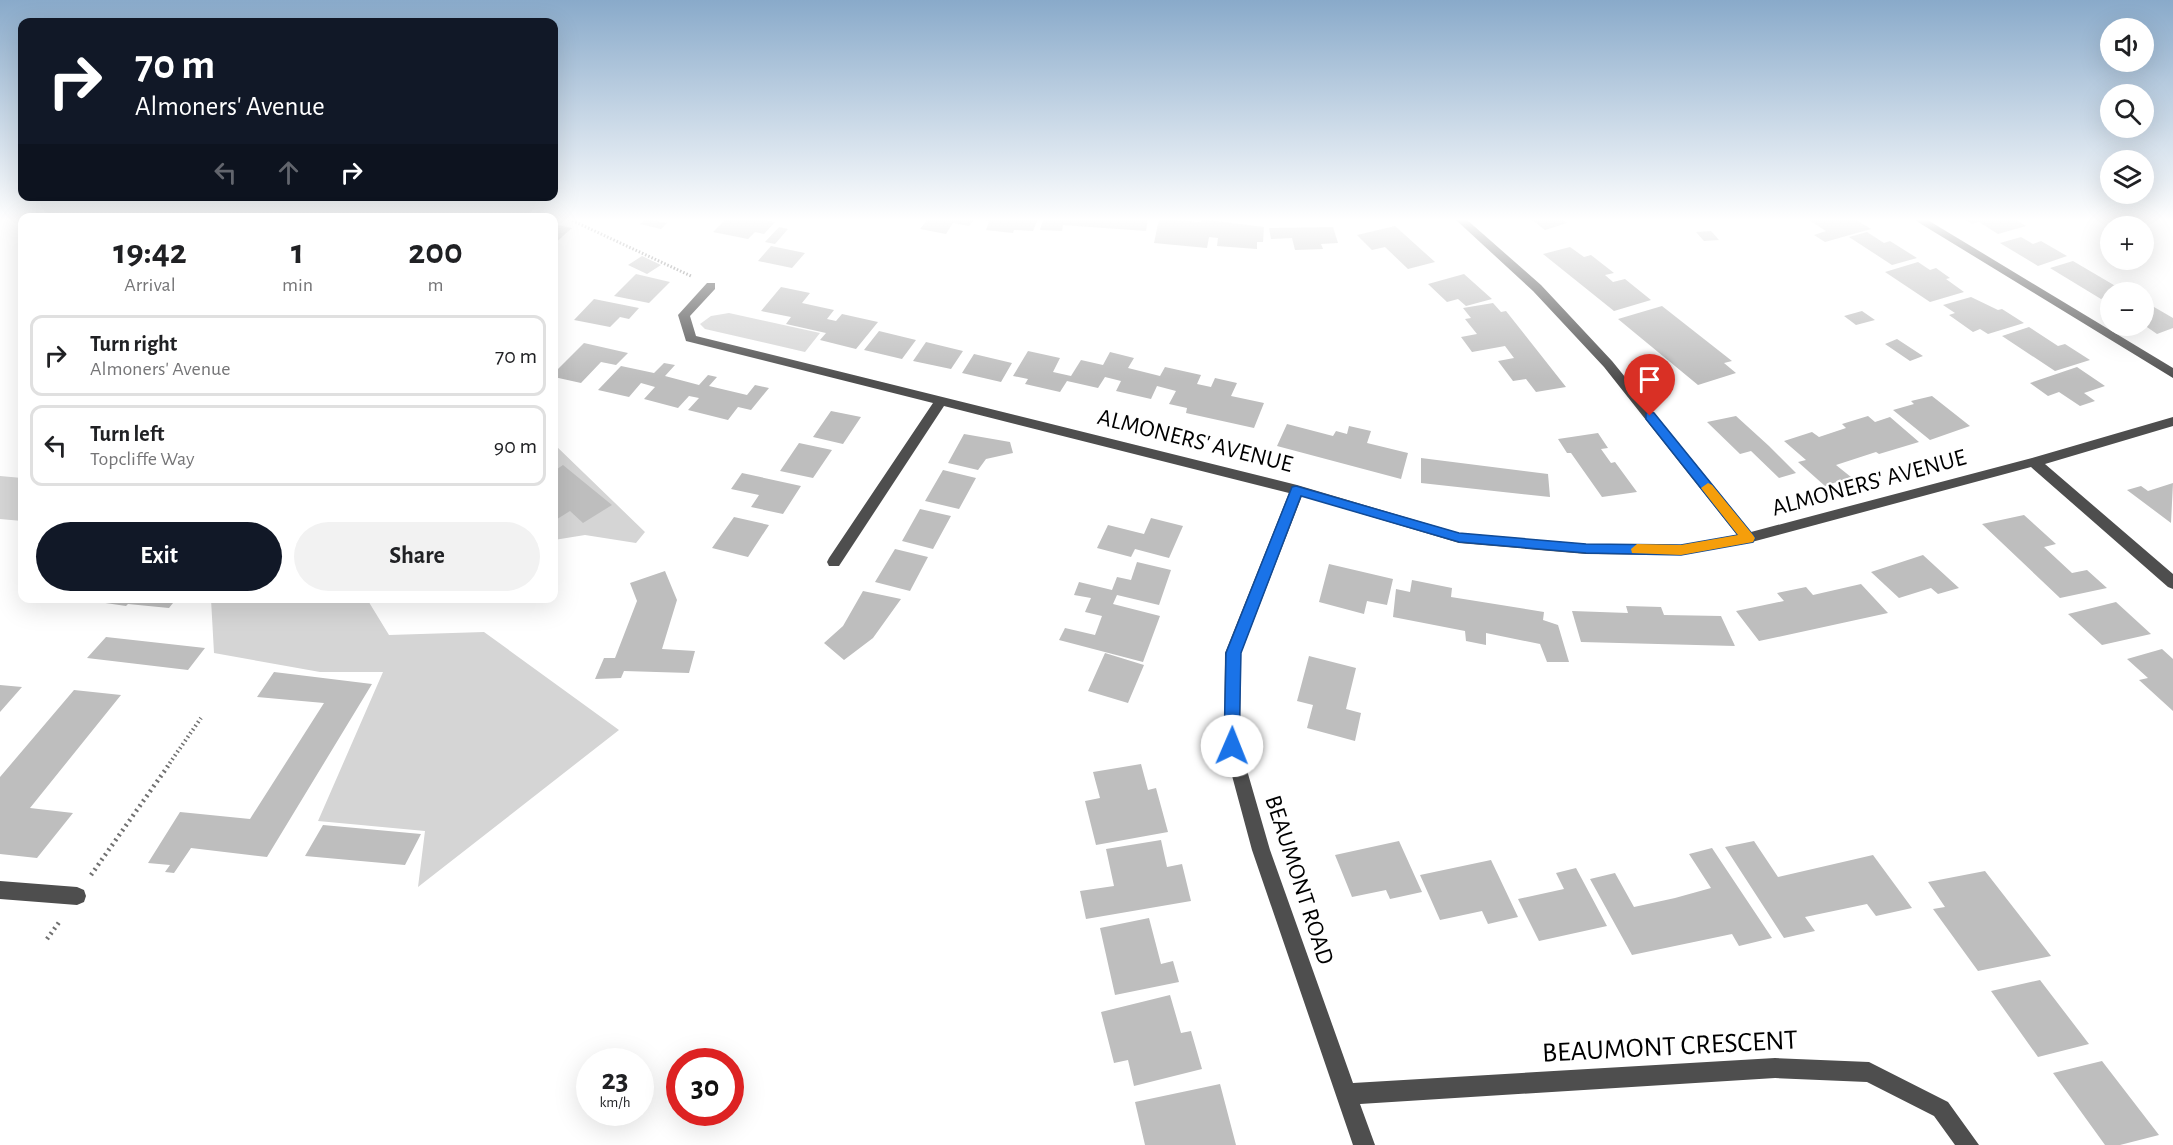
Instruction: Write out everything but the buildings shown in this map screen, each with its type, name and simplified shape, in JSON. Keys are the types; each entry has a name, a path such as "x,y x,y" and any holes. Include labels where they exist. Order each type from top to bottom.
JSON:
{"street":[{"path":"1520,272 1608,364 1748,538"},
{"path":"2007,272 2173,374"},
{"name":"ALMONERS' AVENUE","path":"711,286 684,315 690,338 1296,490 1459,537 1586,549 1681,550 1748,538 2034,462 2173,422"},
{"path":"834,562 941,401"},
{"path":"2034,462 2173,583"},
{"name":"BEAUMONT ROAD","path":"1296,490 1233,653 1232,746 1261,850 1364,1145"},
{"path":"0,890 77,896"},
{"name":"BEAUMONT CRESCENT","path":"1347,1094 1775,1068 1869,1071 1941,1108 1968,1145"}],"path":[{"path":"682,272 711,286"},
{"path":"47,939 201,718"}],"shaded area":[{"path":"729,313 820,333 805,352 705,329 700,324 711,316"},
{"path":"558,448 645,532 636,543 585,535 558,539"},
{"path":"0,476 18,478 18,521 0,519"},
{"path":"211,603 369,603 389,635 484,632 619,730 418,887 425,831 318,821 383,672 320,672 214,653"}],"slow traffic":[{"path":"1637,549 1681,550 1748,538 1708,488"}],"route":[{"path":"1232,746 1233,653 1296,490 1459,537 1586,549 1681,550 1748,538 1650,416"}]}
